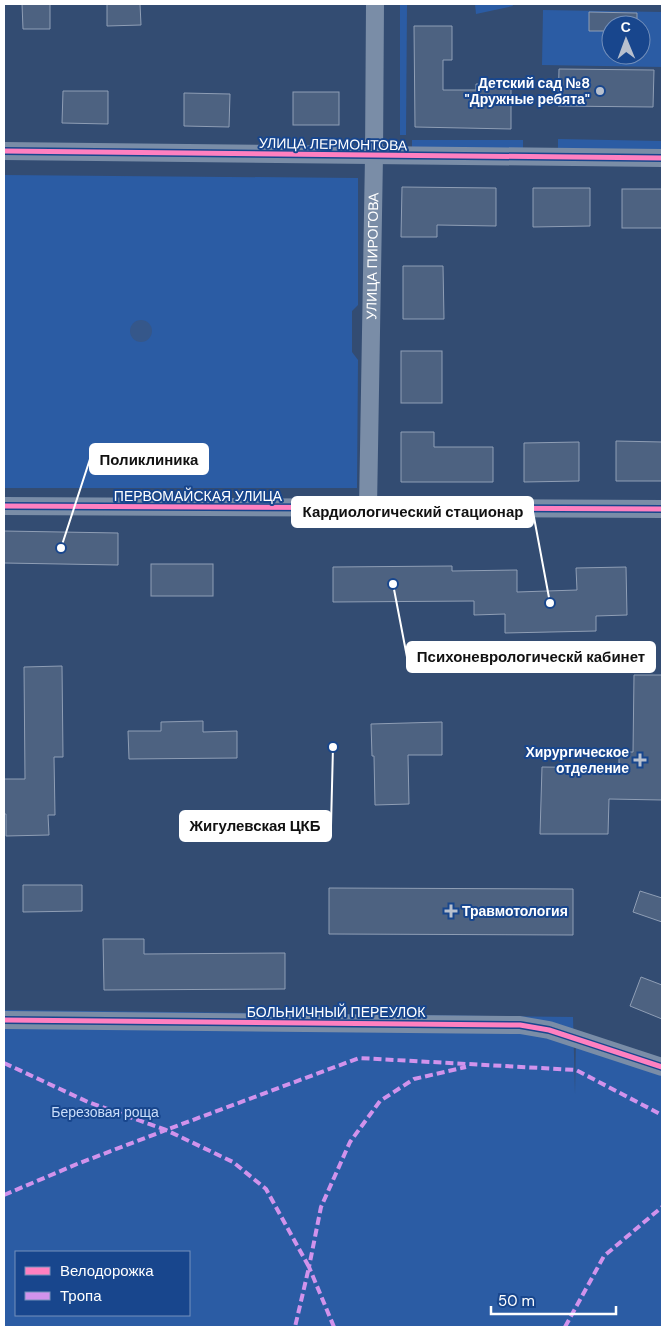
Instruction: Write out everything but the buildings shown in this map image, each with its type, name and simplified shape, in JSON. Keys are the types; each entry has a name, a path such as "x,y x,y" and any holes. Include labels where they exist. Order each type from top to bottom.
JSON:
{"street":[{"name":"УЛИЦА ПИРОГОВА","path":"368,508 375,4"},
{"name":"УЛИЦА ЛЕРМОНТОВА","path":"4,151 662,158"},
{"name":"ПЕРВОМАЙСКАЯ УЛИЦА","path":"4,506 662,509"},
{"name":"БОЛЬНИЧНЫЙ ПЕРЕУЛОК","path":"4,1020 520,1025 549,1030 662,1067"}],"green space":[{"path":"400,4 407,4 406,135 400,135"},
{"path":"475,4 512,4 513,6 476,14"},
{"path":"543,10 662,12 662,67 542,65"},
{"path":"558,139 662,141 662,151 558,150"},
{"path":"412,140 523,140 523,150 412,150"},
{"path":"4,175 358,178 358,305 352,311 352,352 358,360 357,488 4,488"},
{"name":"Березовая роща","path":"4,1010 573,1017 575,1094 576,1039 662,1067 662,1327 4,1327"}],"shaded area":[{"path":"141,320 149,323 152,331 149,339 141,342 133,339 130,331 133,323"}],"marked path":[{"path":"4,1063 88,1102 166,1130 359,1058 576,1070 662,1115"},
{"path":"334,1327 309,1267 321,1207 350,1142 380,1101 414,1079 466,1067"},
{"path":"4,1195 77,1164 166,1130 233,1162 266,1189 309,1267 295,1327"},
{"path":"565,1327 604,1256 662,1207"}],"cycle path":[{"path":"4,151 662,158"},
{"path":"4,506 662,509"},
{"path":"4,1020 520,1025 549,1030 662,1067"}],"place":[{"name":"Детский сад №8 \"Дружные ребята\"","path":"600,91"},
{"name":"Поликлиника","path":"61,548"},
{"name":"Психоневрологическй кабинет","path":"393,584"},
{"name":"Кардиологический стационар","path":"550,603"},
{"name":"Жигулевская ЦКБ","path":"333,747"},
{"name":"Хирургическое отделение","path":"640,760"},
{"name":"Травмотология","path":"451,911"}]}
